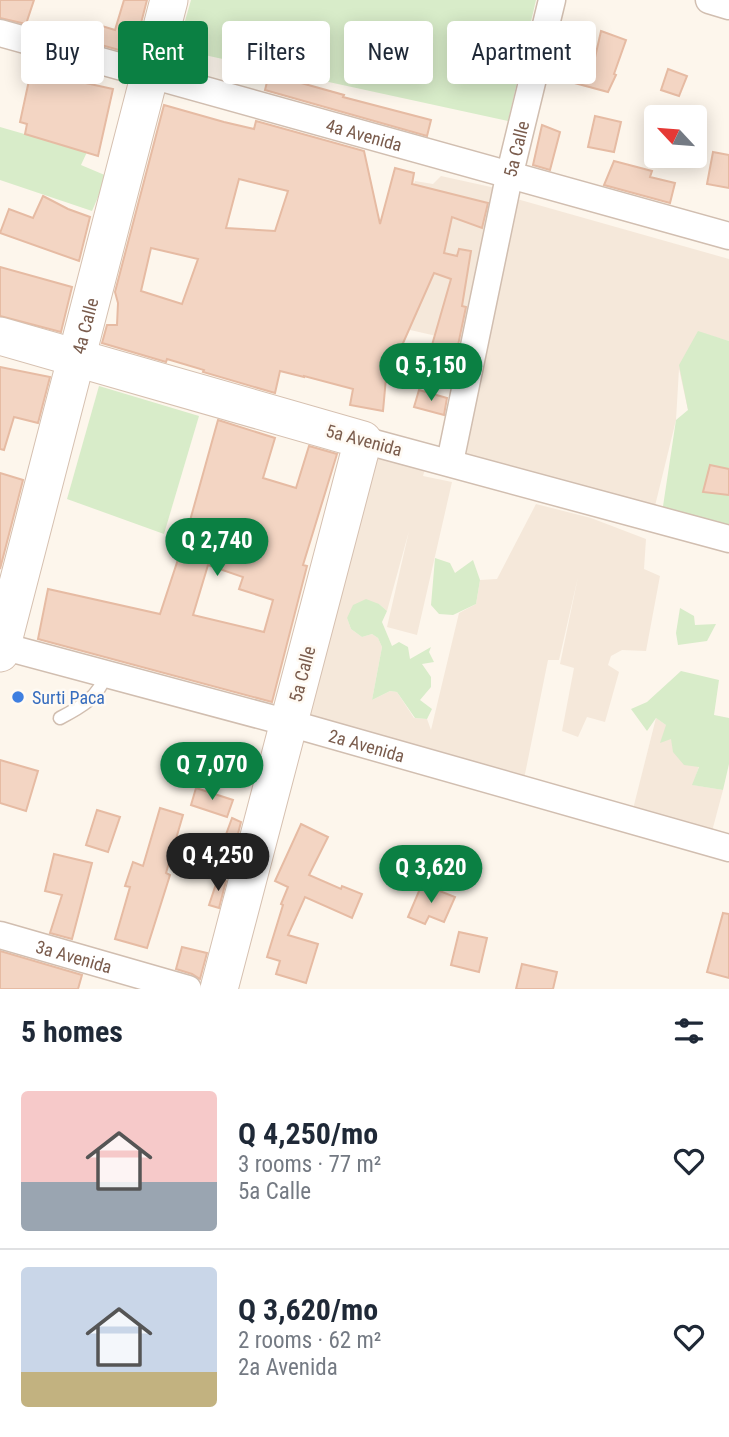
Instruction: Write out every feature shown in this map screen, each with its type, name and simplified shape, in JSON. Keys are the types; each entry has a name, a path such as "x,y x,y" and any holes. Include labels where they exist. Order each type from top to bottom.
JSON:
{"street":[{"name":"4a Calle","path":"164,21 169,0"},
{"name":"5a Calle","path":"450,462 509,177 552,0"},
{"path":"709,0 729,6"},
{"name":"4a Avenida","path":"0,33 118,65"},
{"name":"4a Calle","path":"1,650 147,84"},
{"name":"4a Avenida","path":"185,84 509,177 729,236"},
{"name":"5a Avenida","path":"0,337 363,440 729,539"},
{"name":"5a Calle","path":"219,989 363,440"},
{"name":"2a Avenida","path":"1,650 106,674 289,723 729,848"},
{"name":"3a Avenida","path":"0,934 188,989"}],"lane":[{"path":"60,718 89,702 104,682 106,674"}],"shaded area":[{"path":"441,176 500,189 467,343 384,324 386,278 415,181 433,184"},
{"path":"517,199 729,259 729,341 698,332 688,410 679,369 676,420 654,510 460,457"},
{"path":"376,451 425,469 423,476 452,482 417,635 387,627 409,531 387,611 379,604 347,618 351,629 362,637 372,634 378,638 382,647 372,700 390,691 397,692 414,718 427,719 431,730 459,613 476,604 480,580 497,579 536,504 591,518 646,539 644,569 660,576 646,651 622,650 611,656 608,665 619,672 605,722 587,717 578,737 562,731 574,668 560,664 578,577 559,660 548,660 522,789 307,716"},
{"path":"656,718 666,725 671,739 699,766 693,785 723,790 711,835 632,813"}],"green space":[{"path":"191,0 536,0 531,21 447,21 447,84 517,84 508,121 330,82 330,21 222,21 222,59 208,56 208,21 185,21"},
{"path":"0,127 87,152 81,165 107,176 92,211 0,180"},
{"path":"698,331 729,341 729,532 662,513 676,420 688,410 679,365"},
{"path":"99,386 199,416 164,534 67,499"},
{"path":"435,558 450,563 455,573 473,560 480,580 476,604 453,615 439,614 431,605"},
{"path":"366,599 379,604 387,611 382,622 392,646 399,642 408,647 410,659 431,647 429,652 434,662 422,664 431,677 431,687 420,700 432,709 427,719 415,718 397,692 390,691 372,700 382,647 378,638 372,634 362,637 351,629 347,618 353,605"},
{"path":"680,608 694,616 695,625 716,624 707,641 678,645 676,633"},
{"path":"681,671 719,680 714,715 729,718 729,764 723,790 692,785 699,767 684,765 673,752 671,739 660,743 666,725 656,718 647,731 631,709 647,702"}],"building":[{"path":"0,0 34,0 27,21 21,23 0,18"},
{"path":"124,0 147,0 142,21 118,21 118,50 104,46 104,27 115,30"},
{"path":"601,31 626,40 608,92 578,84 596,84 596,53"},
{"path":"668,69 687,76 679,96 661,90"},
{"path":"28,84 90,84 113,89 98,156 25,134 27,124 20,122"},
{"path":"266,84 305,84 431,120 427,136 265,90"},
{"path":"164,105 254,129 256,121 364,151 380,224 395,168 414,173 412,184 488,203 482,228 452,217 444,253 457,256 459,249 471,251 462,306 466,307 457,350 453,353 430,352 451,279 434,273 392,368 387,367 383,411 350,405 353,389 304,376 280,371 275,393 167,359 166,362 102,343 107,325 117,325 118,303 115,292","holes":["239,179 288,191 275,231 226,228","151,248 198,259 182,304 141,291"]},
{"path":"595,116 621,122 614,152 588,147"},
{"path":"542,125 560,132 550,170 533,165"},
{"path":"713,152 729,155 729,188 707,184"},
{"path":"614,161 652,171 650,177 675,183 670,203 604,185"},
{"path":"43,196 90,217 79,261 0,233 9,209 33,218"},
{"path":"0,267 72,287 61,332 0,316"},
{"path":"0,367 50,377 38,423 14,417 4,450 0,449"},
{"path":"419,390 447,398 444,415 414,407"},
{"path":"218,420 275,438 263,478 296,488 309,446 337,454 303,565 307,566 272,702 38,639 48,589 160,614 186,535","holes":["208,565 243,577 239,589 273,600 264,632 193,615"]},
{"path":"710,465 729,469 729,495 703,492"},
{"path":"0,473 23,480 0,569"},
{"path":"0,760 38,771 26,811 0,803"},
{"path":"196,788 233,800 227,817 191,805"},
{"path":"160,808 183,815 166,873 170,875 147,948 115,939 130,887 125,886 133,862 143,866"},
{"path":"97,810 120,817 108,852 86,845"},
{"path":"232,818 241,822 235,845 224,840"},
{"path":"301,824 328,837 309,875 341,889 342,886 362,894 352,918 305,897 288,935 318,944 306,983 276,974 280,961 267,957 288,887 275,881"},
{"path":"54,854 92,863 72,939 50,933 62,895 45,891"},
{"path":"218,878 226,881 219,908 209,905"},
{"path":"422,884 455,897 444,922 429,916 425,924 408,917"},
{"path":"723,913 729,914 729,978 707,972"},
{"path":"459,932 487,938 479,972 451,965"},
{"path":"182,947 207,953 200,979 176,969"},
{"path":"0,951 82,975 78,989 0,989"},
{"path":"522,964 557,972 553,989 516,989"}],"place":[{"name":"Surti Paca","path":"18,697"}]}
